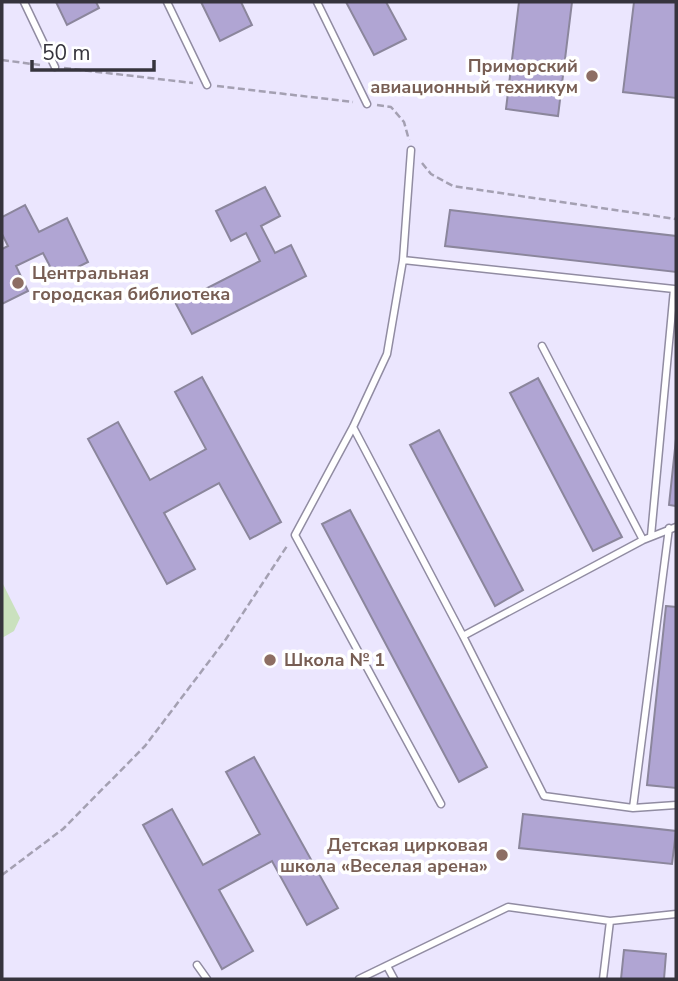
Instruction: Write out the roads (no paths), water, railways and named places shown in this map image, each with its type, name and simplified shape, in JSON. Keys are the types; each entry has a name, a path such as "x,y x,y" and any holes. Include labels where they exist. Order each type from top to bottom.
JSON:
{"lane":[{"path":"23,2 55,66"},
{"path":"167,2 207,85"},
{"path":"317,2 367,104"},
{"path":"411,150 402,260 387,354 353,426 295,535 441,804"},
{"path":"402,260 675,288 651,536"},
{"path":"542,346 643,540"},
{"path":"353,426 544,796 633,808 676,805"},
{"path":"463,636 643,540 673,527"},
{"path":"633,808 673,527"},
{"path":"359,979 508,907 610,921 676,914"},
{"path":"603,979 610,921"},
{"path":"197,965 208,979"},
{"path":"387,965 394,979"}],"place":[{"name":"Приморский авиационный техникум","path":"592,76"},
{"name":"Центральная городская библиотека","path":"18,283"},
{"name":"Школа № 1","path":"270,660"},
{"name":"Детская цирковая школа «Веселая арена»","path":"502,855"}]}
